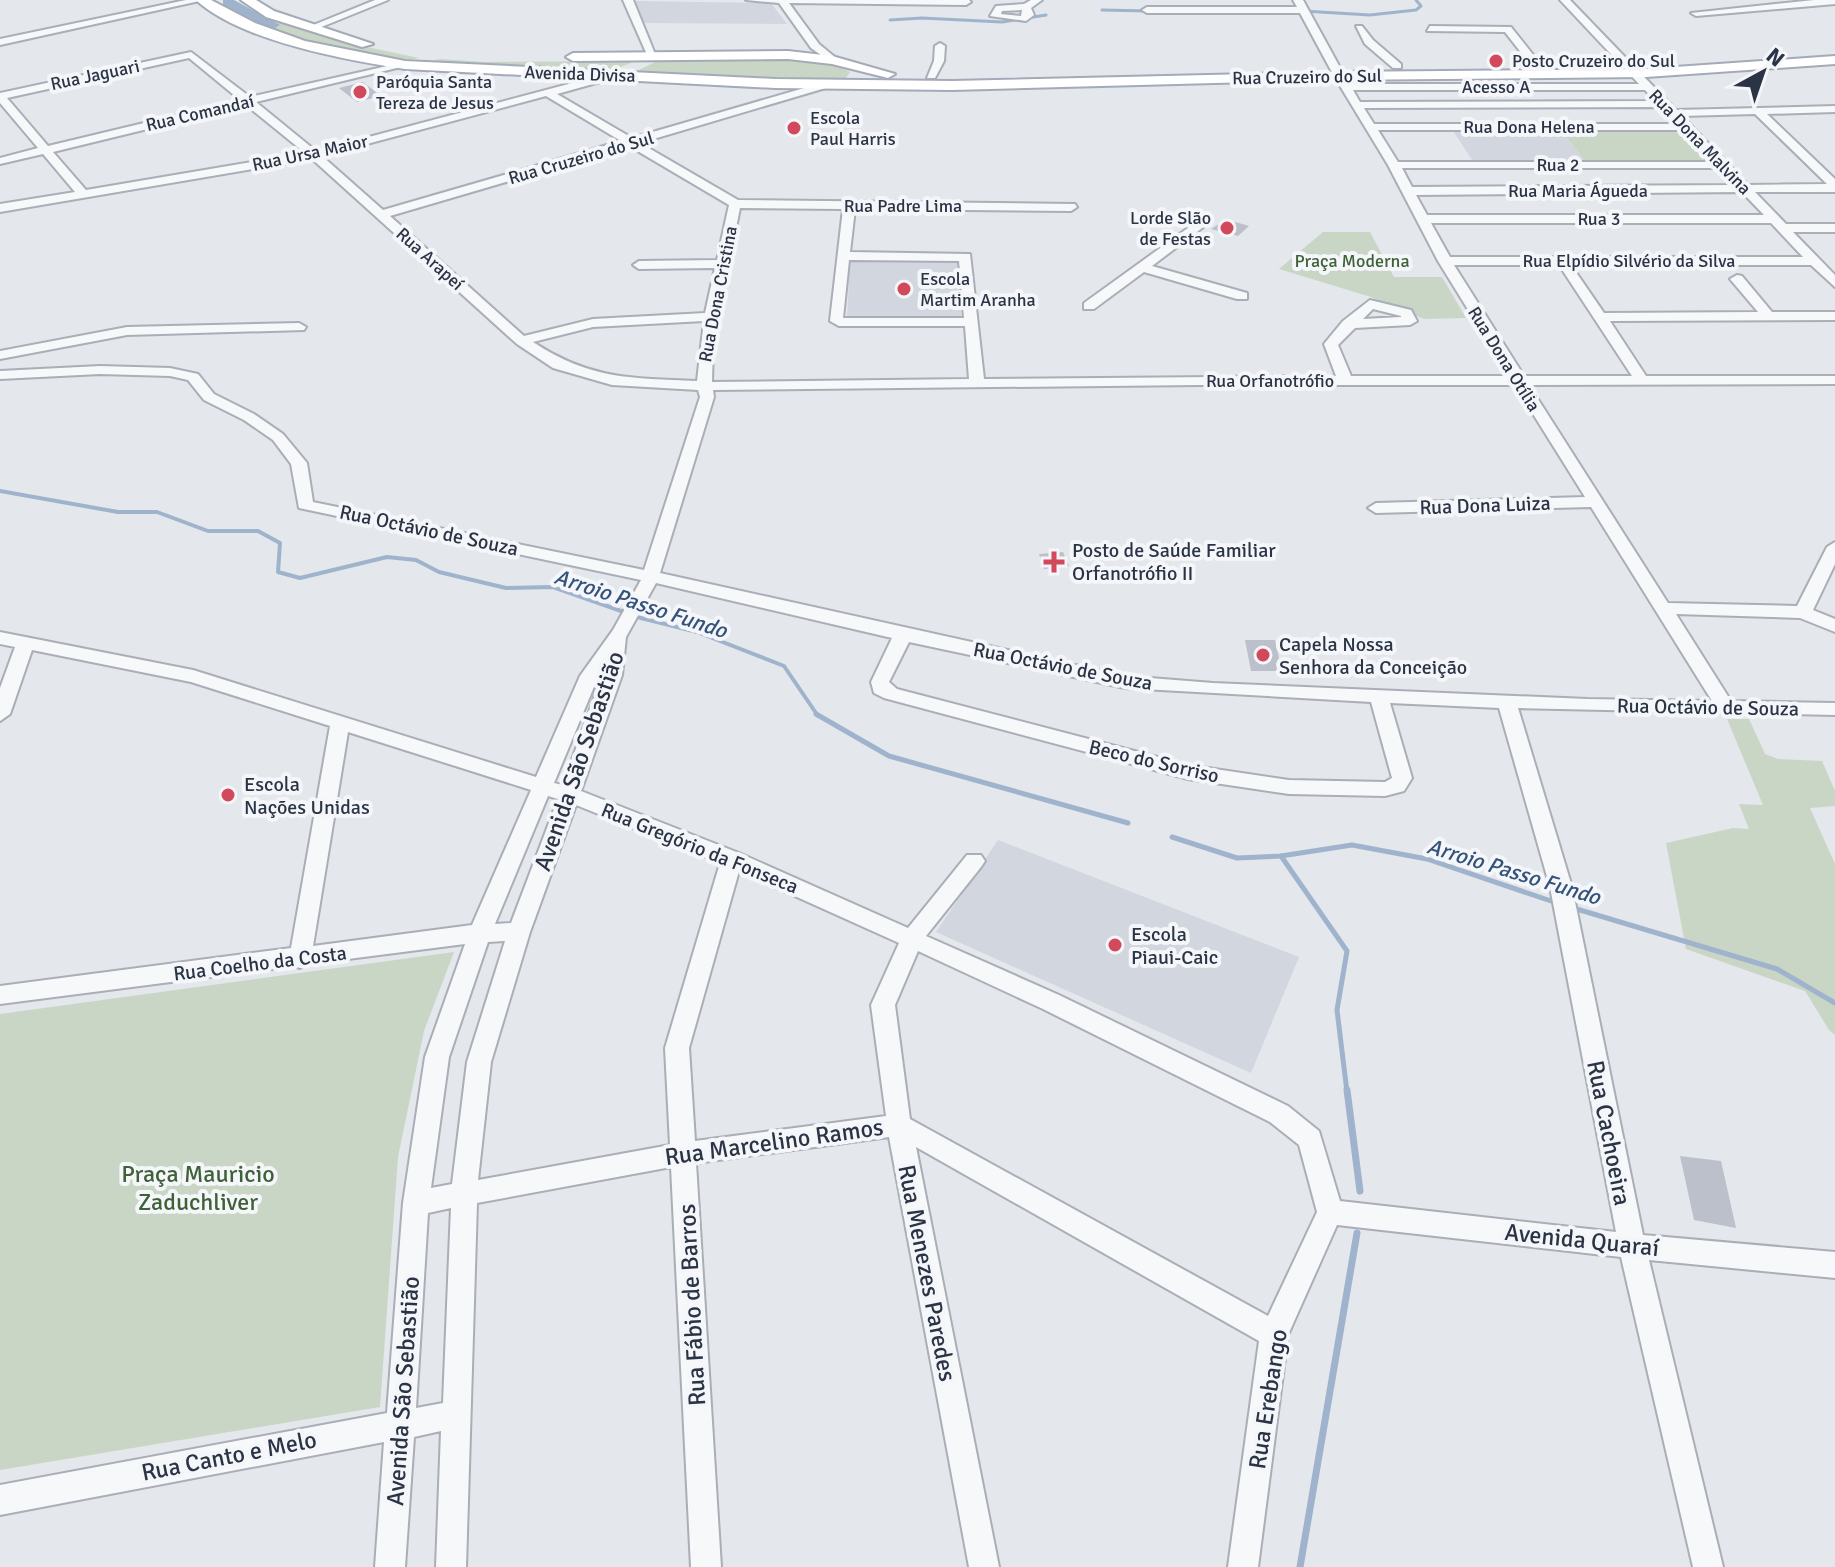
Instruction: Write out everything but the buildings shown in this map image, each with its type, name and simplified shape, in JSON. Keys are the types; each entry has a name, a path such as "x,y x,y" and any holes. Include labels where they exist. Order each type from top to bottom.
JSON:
{"main road":[{"name":"Avenida Divisa","path":"201,0 265,37 366,60 564,74 825,85"},
{"name":"Avenida Divisa","path":"247,0 270,14 392,50 446,57 517,58"},
{"name":"Avenida Divisa","path":"560,57 788,55 832,60 850,66"},
{"path":"401,64 446,57"},
{"path":"614,75 653,57"},
{"name":"Rua Cruzeiro do Sul","path":"850,66 895,75 931,76 1340,77 1397,66 1537,66 1720,73 1833,60"},
{"path":"825,85 843,83 855,77 850,66"},
{"name":"Rua Cruzeiro do Sul","path":"825,85 1629,70"}],"street":[{"path":"0,42 201,0"},
{"path":"311,28 383,0"},
{"path":"628,0 653,57"},
{"path":"751,0 966,2"},
{"path":"782,0 815,46 832,60"},
{"path":"1026,7 1037,0"},
{"name":"Rua Dona Malvina","path":"1565,0 1629,70 1833,278"},
{"path":"1696,13 1835,1"},
{"path":"1147,8 1302,6"},
{"name":"Rua Dona Otília","path":"1302,6 1340,77 1360,105 1394,165 1444,261 1726,708"},
{"path":"1359,28 1369,42 1397,66"},
{"path":"1430,29 1508,29 1537,66"},
{"path":"788,55 802,53 815,46"},
{"path":"931,76 939,61 940,46"},
{"name":"Rua Jaguari","path":"0,96 191,55"},
{"name":"Rua Arapeí","path":"191,55 314,155 522,341 558,365 617,382 704,386"},
{"path":"357,75 372,65 366,60"},
{"name":"Rua Comandaí","path":"0,161 401,64"},
{"path":"564,74 579,81 574,86"},
{"name":"Rua Ursa Maior","path":"0,208 314,155 614,75"},
{"name":"Acesso A","path":"1340,77 1646,87"},
{"path":"771,83 788,90 781,100"},
{"name":"Rua Cruzeiro do Sul","path":"381,215 825,85"},
{"name":"Rua Dona Cristina","path":"548,93 735,204 711,317 703,374 707,397 650,579 627,620"},
{"path":"0,96 83,194"},
{"path":"1360,105 1834,110"},
{"path":"1758,111 1835,187"},
{"name":"Rua Dona Helena","path":"1372,127 1686,127"},
{"name":"Rua 2","path":"1394,165 1722,165"},
{"name":"Rua Maria Águeda","path":"1408,191 1835,187"},
{"name":"Rua Padre Lima","path":"735,204 1071,207"},
{"path":"849,206 835,318 839,322 970,322"},
{"path":"1089,306 1206,219"},
{"name":"Rua 3","path":"1424,219 1779,224 1835,228"},
{"path":"842,256 965,257 977,385"},
{"name":"Rua Elpídio Silvério da Silva","path":"1444,261 1814,261"},
{"path":"639,265 724,264"},
{"path":"1142,267 1242,296"},
{"path":"1568,268 1641,379"},
{"path":"1737,279 1768,316"},
{"path":"1599,317 1835,316"},
{"path":"522,341 556,329 610,318 711,317"},
{"path":"1345,381 1331,344 1348,324"},
{"path":"0,355 127,331 299,327"},
{"name":"Rua Octávio de Souza","path":"0,375 100,370 170,372 193,377 209,397 249,417 278,437 299,463 305,505 601,565 650,579 1125,682 1213,689 1726,708 1835,709"},
{"name":"Rua Orfanotrófio","path":"704,386 1835,380"},
{"name":"Rua Dona Luiza","path":"1376,508 1594,502"},
{"path":"1803,612 1835,547"},
{"path":"1661,608 1803,612 1835,626"},
{"name":"Avenida São Sebastião","path":"390,1567 416,1203 437,1057 480,933 540,786 589,676 627,620"},
{"name":"Avenida São Sebastião","path":"451,1567 464,1194 479,1062 519,932 613,675 627,620"},
{"name":"Beco do Sorriso","path":"903,635 880,682 881,689 891,694 1178,770 1289,787 1385,789 1397,786 1402,778 1378,695"},
{"name":"Rua Gregório da Fonseca","path":"0,638 193,676 570,795 732,859 1051,1002 1279,1114 1310,1139 1330,1212"},
{"path":"0,714 26,643"},
{"name":"Rua Cachoeira","path":"1506,700 1561,887 1632,1246 1708,1567"},
{"path":"300,959 340,722"},
{"name":"Rua Fábio de Barros","path":"706,1567 677,1048 732,859"},
{"name":"Rua Menezes Paredes","path":"974,861 939,901 912,939 883,1005 899,1125 984,1567"},
{"name":"Rua Coelho da Costa","path":"0,995 300,959 480,933 519,932"},
{"name":"Rua Marcelino Ramos","path":"416,1203 685,1153 899,1125 1274,1334"},
{"name":"Avenida Quaraí","path":"1330,1212 1835,1265"},
{"name":"Rua Erebango","path":"1243,1567 1274,1334 1330,1212"},
{"name":"Rua Canto e Melo","path":"0,1500 458,1414"}],"shaded area":[{"path":"635,1 771,3 787,24 643,23"},
{"path":"1452,129 1560,129 1587,163 1474,163"},
{"name":"Escola Martim Aranha","path":"850,260 958,260 961,317 847,317"},
{"name":"Escola Piaui-Caic","path":"998,840 1299,957 1251,1073 936,932"}],"green space":[{"path":"213,0 271,26 276,24 261,19 230,0 260,15 343,42 419,58 385,58 305,41 249,20"},
{"path":"785,58 810,60 850,72 846,78 826,82 635,72 661,59"},
{"path":"440,59 484,62 636,61 610,71 425,63"},
{"path":"1560,129 1682,130 1714,164 1587,163"},
{"name":"Praça Moderna","path":"1323,232 1370,232 1394,277 1442,277 1466,318 1424,319 1371,297 1279,269"},
{"path":"1727,719 1749,719 1765,754 1778,759 1822,761 1835,791 1835,806 1810,808 1835,864 1835,1035 1805,991 1686,949 1666,843 1733,828 1749,829 1739,804 1763,805"},
{"name":"Praça Mauricio Zaduchliver","path":"454,952 424,1031 398,1157 380,1407 0,1470 0,1014"}],"waterway":[{"path":"1303,11 1370,15 1416,10 1421,6 1416,0"},
{"path":"228,2 273,25"},
{"path":"1102,10 1149,11"},
{"path":"890,20 922,18 1002,22 1046,15"},
{"name":"Arroio Passo Fundo","path":"0,491 118,512 157,512 208,531 258,531 280,543 278,572 300,578 387,557 416,560 439,572 506,588 553,587 641,618 697,632 784,666 817,715"},
{"name":"Arroio Passo Fundo","path":"817,715 889,756 1128,823"},
{"name":"Arroio Passo Fundo","path":"1172,837 1237,858 1281,856"},
{"name":"Arroio Passo Fundo","path":"1281,856 1352,845 1427,859 1557,903"},
{"path":"1281,856 1347,951 1337,1010 1347,1092"},
{"name":"Arroio Passo Fundo","path":"1570,907 1777,969 1835,1003"},
{"path":"1347,1090 1360,1191"},
{"path":"1300,1567 1357,1233"}],"place":[{"name":"Posto Cruzeiro do Sul","path":"1496,61"},
{"name":"Paróquia Santa Tereza de Jesus","path":"360,92"},
{"name":"Escola Paul Harris","path":"794,128"},
{"name":"Lorde Slão de Festas","path":"1227,228"},
{"name":"Escola Martim Aranha","path":"904,289"},
{"name":"Posto de Saúde Familiar Orfanotrófio II","path":"1054,562"},
{"name":"Capela Nossa Senhora da Conceição","path":"1263,655"},
{"name":"Escola Nações Unidas","path":"228,795"},
{"name":"Escola Piaui-Caic","path":"1115,945"}]}
